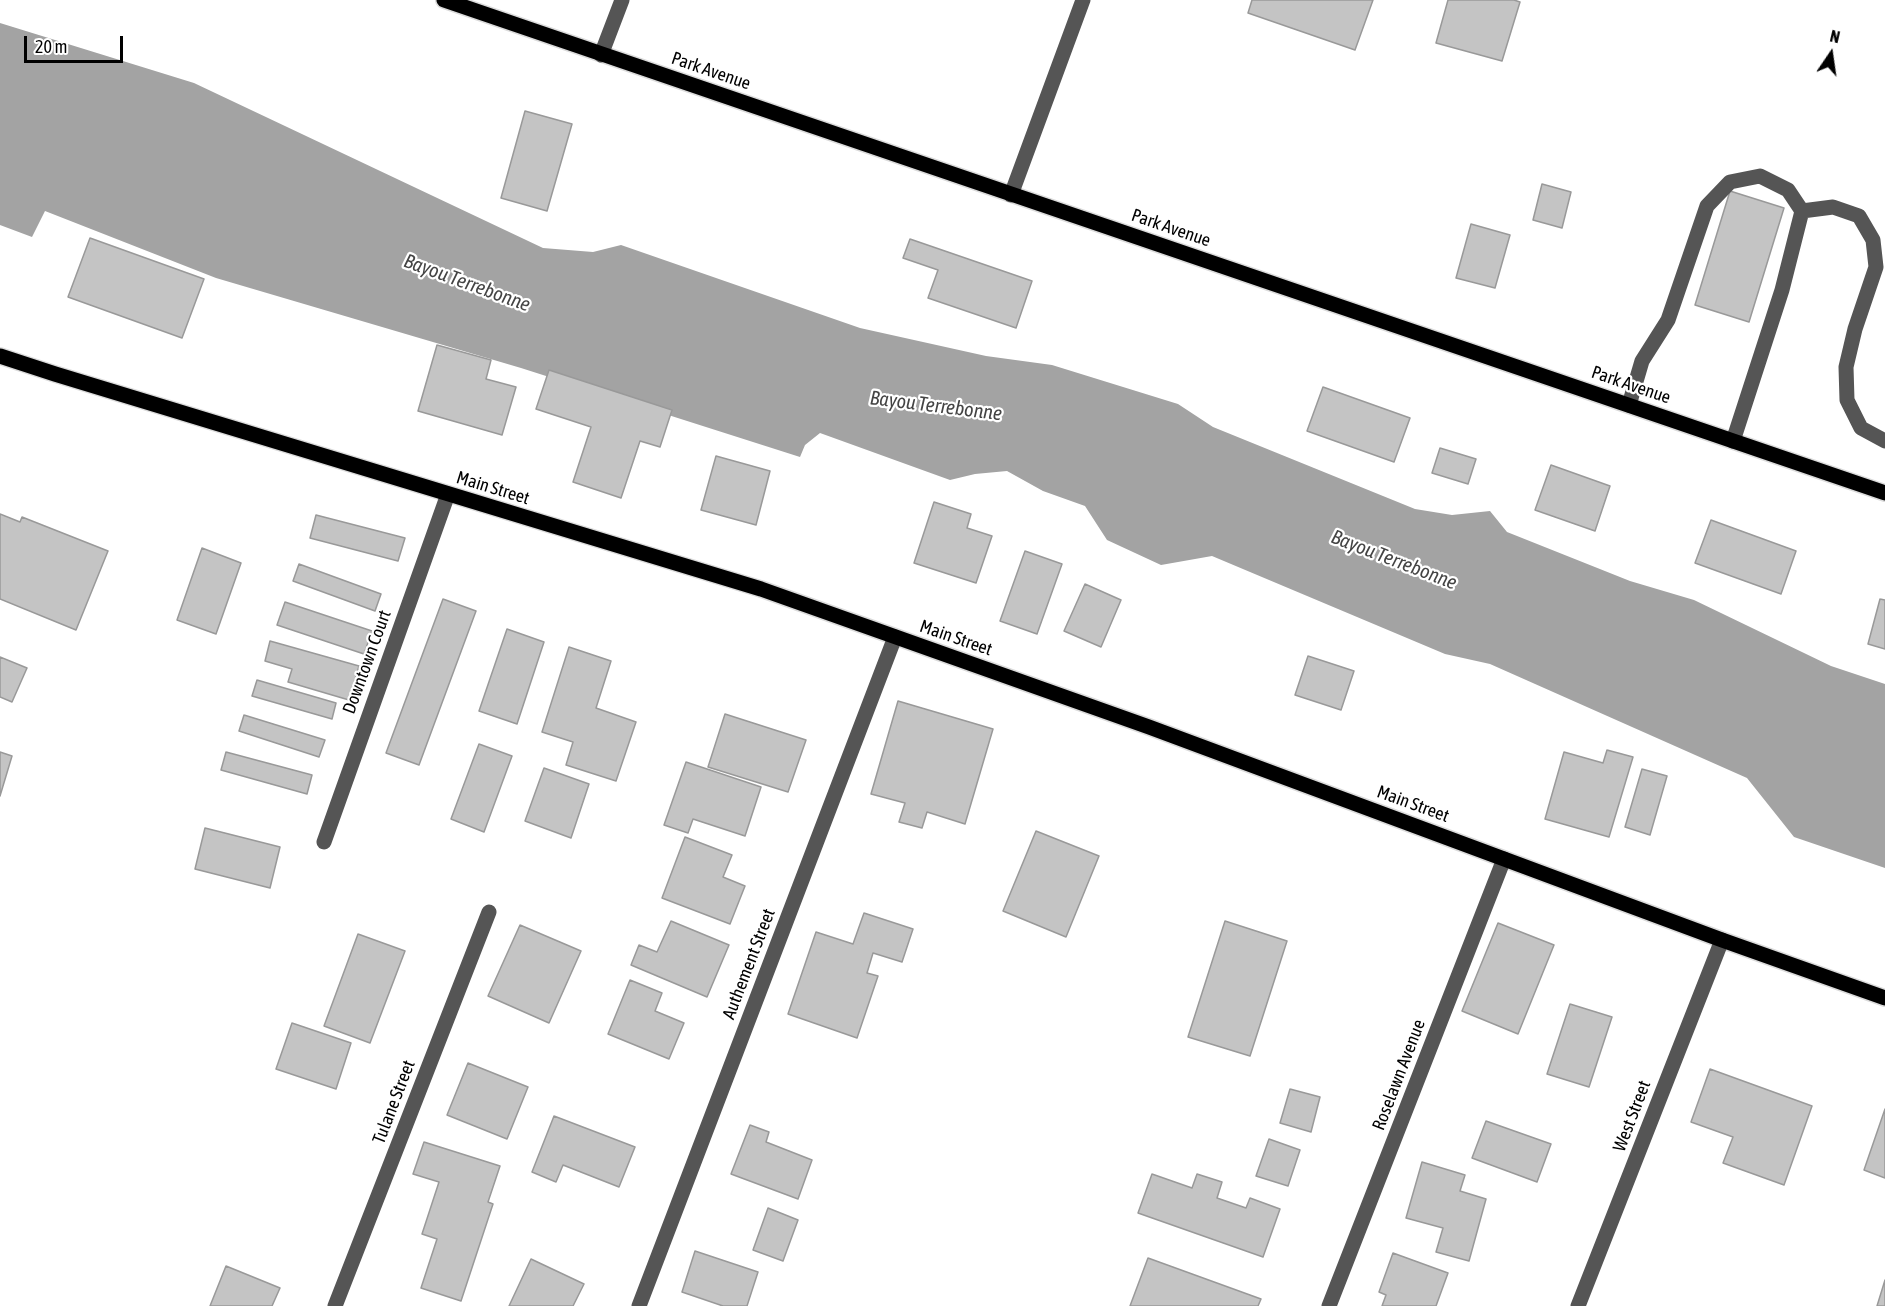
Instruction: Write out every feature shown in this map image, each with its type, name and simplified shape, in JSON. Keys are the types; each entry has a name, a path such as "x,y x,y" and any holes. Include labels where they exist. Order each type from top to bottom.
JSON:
{"main road":[{"name":"Park Avenue","path":"444,0 1885,493"},
{"name":"Main Street","path":"0,356 760,590 1149,727 1722,940 1885,998"}],"street":[{"path":"602,55 622,0"},
{"path":"1011,195 1083,0"},
{"path":"1629,405 1642,362 1668,320 1707,206 1730,182 1760,176 1788,190 1802,211 1782,290 1733,441"},
{"path":"1802,211 1833,207 1859,216 1873,240 1876,267 1855,329 1846,367 1847,400 1861,428 1885,441"},
{"name":"Downtown Court","path":"324,842 448,494"},
{"name":"Authement Street","path":"639,1306 895,637"},
{"name":"Roselawn Avenue","path":"1329,1306 1504,859"},
{"name":"Tulane Street","path":"335,1306 489,912"},
{"name":"West Street","path":"1578,1306 1722,940"}],"water":[{"name":"Bayou Terrebonne","path":"0,23 194,83 543,248 593,252 621,245 860,328 986,356 1052,365 1178,404 1213,427 1415,509 1452,515 1490,511 1507,532 1630,581 1694,600 1831,666 1885,684 1885,868 1794,837 1747,778 1490,664 1445,654 1212,556 1161,565 1107,540 1085,506 1043,491 1007,471 975,474 950,480 820,433 805,445 800,457 521,368 216,278 45,211 32,237 0,225"}],"building":[{"path":"1252,0 1373,0 1355,50 1248,13"},
{"path":"1448,0 1514,0 1520,2 1502,61 1436,43"},
{"path":"525,111 572,124 547,211 501,198"},
{"path":"1542,184 1571,192 1562,228 1533,220"},
{"path":"1730,191 1784,208 1749,322 1695,305"},
{"path":"1471,224 1510,235 1495,288 1456,278"},
{"path":"90,238 204,279 182,338 68,297"},
{"path":"910,239 1032,281 1016,328 928,298 938,270 903,258"},
{"path":"437,345 491,360 486,379 516,387 502,435 418,411"},
{"path":"549,370 672,410 660,447 640,441 621,498 573,482 591,427 536,409"},
{"path":"1323,387 1410,418 1394,462 1307,431"},
{"path":"1440,448 1476,459 1468,484 1432,473"},
{"path":"716,456 770,471 756,525 701,510"},
{"path":"1551,465 1610,486 1595,531 1535,510"},
{"path":"934,502 971,514 967,528 992,536 976,583 914,563"},
{"path":"0,514 20,522 22,517 108,551 76,630 0,599"},
{"path":"316,515 405,538 398,561 310,538"},
{"path":"1711,520 1796,551 1781,594 1695,563"},
{"path":"202,548 241,563 216,634 177,620"},
{"path":"1025,551 1062,564 1037,634 1000,621"},
{"path":"299,564 381,594 375,611 293,581"},
{"path":"1085,584 1121,600 1101,647 1064,631"},
{"path":"443,599 476,611 419,765 386,753"},
{"path":"1880,599 1885,600 1885,649 1868,644"},
{"path":"285,602 372,631 364,654 277,625"},
{"path":"507,629 544,642 517,724 479,711"},
{"path":"270,641 359,666 349,700 288,682 292,669 265,661"},
{"path":"569,647 611,661 596,708 636,722 616,781 566,765 573,742 542,732"},
{"path":"1308,656 1354,671 1341,710 1295,695"},
{"path":"0,657 27,668 12,702 0,697"},
{"path":"257,680 336,703 332,719 252,696"},
{"path":"898,701 993,729 965,824 927,812 922,828 899,822 905,803 871,794"},
{"path":"725,714 806,740 788,792 708,767"},
{"path":"244,715 325,740 319,757 239,731"},
{"path":"479,744 512,756 484,832 451,819"},
{"path":"1607,750 1633,757 1609,837 1545,819 1564,752 1603,763"},
{"path":"0,752 12,756 0,796"},
{"path":"226,752 312,775 307,794 221,770"},
{"path":"686,762 761,787 745,836 693,819 688,833 664,825"},
{"path":"544,768 589,784 571,838 525,821"},
{"path":"1642,769 1667,776 1650,835 1625,827"},
{"path":"205,828 280,847 270,888 195,869"},
{"path":"1036,831 1099,856 1066,937 1003,911"},
{"path":"685,837 732,855 723,877 745,886 730,924 662,898"},
{"path":"864,913 913,929 902,962 873,953 867,973 878,976 857,1038 788,1014 816,932 853,944"},
{"path":"671,921 729,945 707,997 631,965 639,945 657,952"},
{"path":"1225,921 1287,941 1250,1056 1188,1037"},
{"path":"1498,923 1554,945 1518,1034 1462,1011"},
{"path":"520,925 581,951 549,1023 488,996"},
{"path":"358,934 405,951 370,1043 324,1026"},
{"path":"630,980 662,993 655,1011 684,1023 669,1059 608,1034"},
{"path":"1570,1004 1612,1017 1589,1087 1547,1074"},
{"path":"292,1023 351,1043 336,1089 276,1069"},
{"path":"468,1063 528,1087 507,1139 447,1115"},
{"path":"1710,1069 1812,1106 1784,1185 1723,1163 1733,1137 1691,1122"},
{"path":"1290,1089 1320,1097 1311,1132 1280,1123"},
{"path":"1885,1109 1885,1178 1864,1170"},
{"path":"554,1116 635,1147 619,1187 563,1165 556,1182 532,1172"},
{"path":"1486,1121 1551,1144 1537,1182 1472,1158"},
{"path":"750,1125 769,1132 766,1142 812,1160 798,1199 731,1174"},
{"path":"1269,1139 1300,1150 1288,1186 1256,1176"},
{"path":"424,1142 500,1166 488,1202 493,1204 461,1301 421,1288 437,1239 422,1234 439,1182 413,1174"},
{"path":"1422,1162 1465,1175 1460,1191 1486,1199 1469,1261 1436,1252 1443,1228 1406,1218"},
{"path":"1152,1174 1192,1188 1197,1174 1222,1182 1217,1198 1246,1208 1250,1198 1280,1209 1263,1257 1138,1213"},
{"path":"768,1208 798,1220 783,1261 753,1250"},
{"path":"695,1251 758,1272 747,1306 723,1306 682,1292"},
{"path":"1393,1253 1448,1273 1436,1306 1382,1306 1386,1295 1379,1292"},
{"path":"1148,1258 1261,1299 1258,1306 1130,1306"},
{"path":"531,1259 584,1284 573,1306 509,1306"},
{"path":"226,1266 280,1288 272,1306 210,1306"},
{"path":"1885,1280 1885,1306 1877,1306"}]}
